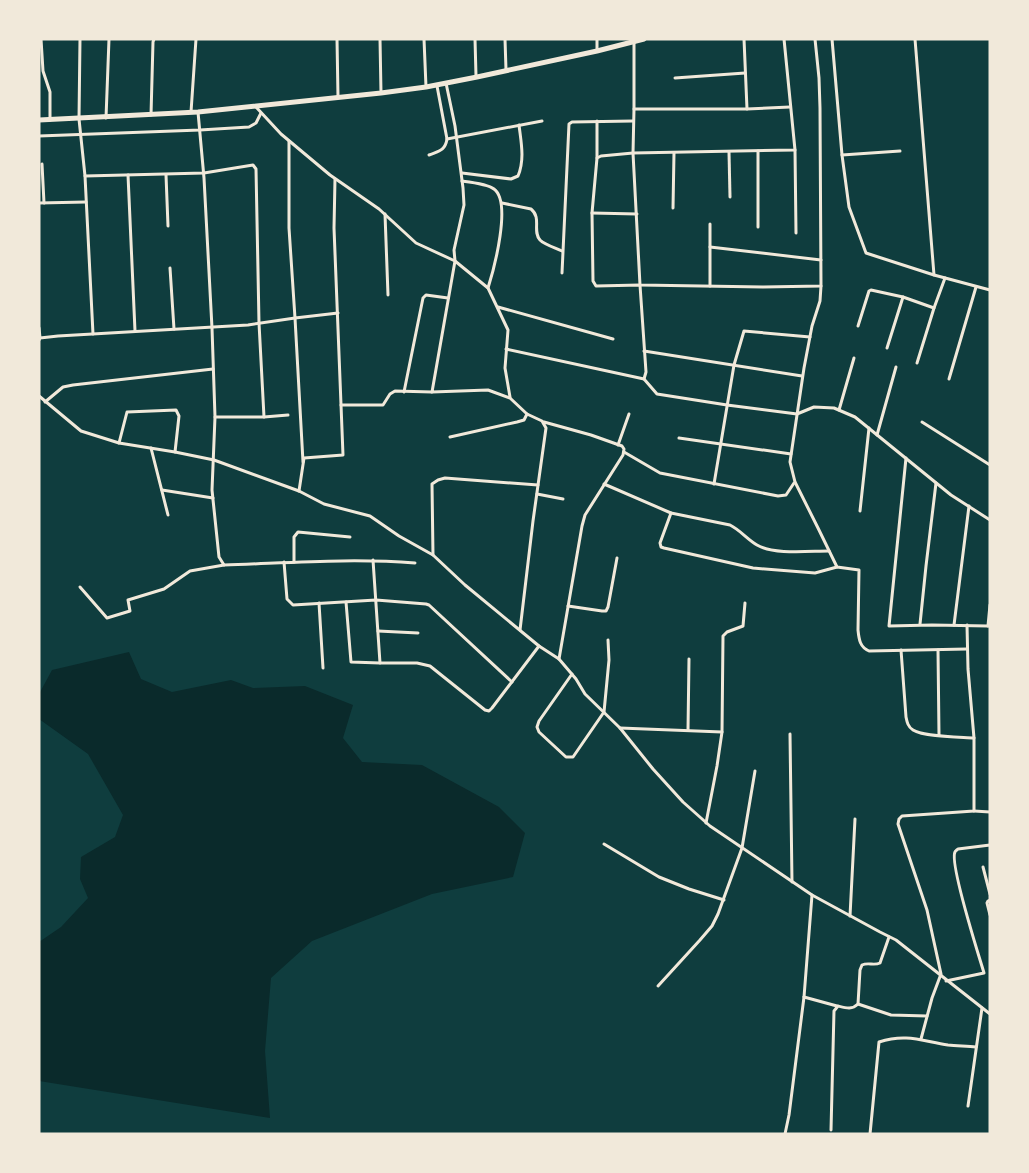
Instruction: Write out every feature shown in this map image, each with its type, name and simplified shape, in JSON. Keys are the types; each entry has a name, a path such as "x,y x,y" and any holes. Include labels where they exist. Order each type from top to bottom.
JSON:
{"highway":[{"path":"39,120 195,112 426,87 644,39"}],"street":[{"path":"41,39 41,71 50,92 50,120"},
{"path":"80,39 79,119 85,176 93,334"},
{"path":"106,118 109,39"},
{"path":"151,115 154,39"},
{"path":"196,39 195,112 200,130 204,173 212,328 215,417 213,498 219,557 224,565"},
{"path":"337,39 338,97"},
{"path":"380,39 381,93"},
{"path":"424,39 426,87"},
{"path":"475,39 477,77"},
{"path":"505,39 506,70"},
{"path":"597,39 597,51"},
{"path":"744,39 747,109"},
{"path":"784,39 795,150 796,233"},
{"path":"815,39 820,108 821,286 820,301 812,326 803,376 790,462 795,482 837,567"},
{"path":"832,39 849,207 866,253 990,290"},
{"path":"915,39 934,275"},
{"path":"634,41 633,153 646,372 644,379"},
{"path":"675,78 745,73"},
{"path":"432,392 454,250 464,205 456,136 446,82"},
{"path":"429,155 446,146 447,139 437,84"},
{"path":"255,106 289,141 335,179 379,209 416,243 454,261 488,288 508,330 505,368 510,398"},
{"path":"634,109 791,107"},
{"path":"39,136 249,127 256,123 261,112"},
{"path":"447,139 542,120"},
{"path":"597,121 597,158 592,213 592,266 596,286 821,286"},
{"path":"562,273 569,124 572,122 634,121"},
{"path":"461,173 511,179 518,176 522,167 523,155 519,125"},
{"path":"289,141 289,228 303,462 299,491"},
{"path":"597,158 633,153 795,150"},
{"path":"758,151 758,227"},
{"path":"842,155 900,151"},
{"path":"729,152 730,197"},
{"path":"674,153 674,208"},
{"path":"42,164 41,203 86,202"},
{"path":"85,176 204,173 253,165 256,169 259,323 264,417"},
{"path":"128,175 135,331"},
{"path":"166,175 168,226"},
{"path":"303,462 304,458 343,456 334,228 335,179"},
{"path":"462,180 493,188 502,203 503,213 496,262 488,288"},
{"path":"502,203 534,211 537,215 539,238 563,251"},
{"path":"592,213 637,214"},
{"path":"385,214 388,295"},
{"path":"710,224 710,286"},
{"path":"710,247 821,260"},
{"path":"170,268 174,330"},
{"path":"917,363 945,278"},
{"path":"949,379 976,287"},
{"path":"858,326 871,290 903,297 934,308"},
{"path":"404,392 423,298 426,295 448,298"},
{"path":"887,348 903,297"},
{"path":"498,307 614,339"},
{"path":"39,328 40,339 135,331 212,328 338,313"},
{"path":"714,484 734,365 744,331 810,337"},
{"path":"506,349 644,379 657,394 797,414 814,407 840,410 855,417 951,495 990,520"},
{"path":"644,351 803,376"},
{"path":"840,410 854,358"},
{"path":"876,435 896,367"},
{"path":"45,402 63,387 73,385 213,369"},
{"path":"340,405 383,405 392,392 488,390 510,398 527,414 542,422 622,446 624,452 660,473 783,496 795,482"},
{"path":"39,396 81,431 118,443 214,460 299,491 324,504 370,516 433,555 450,572 539,646 559,659 585,694 620,728 653,770 706,823 812,895 896,940 990,1014"},
{"path":"118,443 127,412 176,410 179,416 175,452"},
{"path":"450,437 518,422 524,420 527,414"},
{"path":"618,445 629,414"},
{"path":"215,417 288,416"},
{"path":"520,630 546,428 542,422"},
{"path":"922,422 990,465"},
{"path":"860,511 869,428"},
{"path":"679,438 791,454"},
{"path":"151,448 168,515"},
{"path":"559,659 585,515 624,452"},
{"path":"906,459 889,626 989,626 990,605"},
{"path":"433,555 432,484 438,480 445,478 538,485"},
{"path":"920,625 936,483"},
{"path":"604,484 670,513 730,525 759,547 774,550 829,551"},
{"path":"162,490 213,498"},
{"path":"537,494 563,499"},
{"path":"954,625 969,506"},
{"path":"670,513 660,547 753,568 815,573 837,567 859,570 859,640 862,646 869,651 968,649"},
{"path":"294,562 294,537 298,532 350,537"},
{"path":"568,606 606,611 618,558"},
{"path":"80,587 107,618 130,611 128,600 164,589 190,571 224,565 284,562 373,560 415,563"},
{"path":"373,560 380,663"},
{"path":"284,562 287,599 293,605 376,600 429,605 512,682"},
{"path":"346,602 351,662 417,663 430,666 489,711 539,646"},
{"path":"319,603 323,668"},
{"path":"706,823 722,732 723,636 743,626 746,603"},
{"path":"967,625 974,738 974,811"},
{"path":"378,631 418,633"},
{"path":"572,674 539,721 537,728 566,757 573,757 604,712 609,660 608,640"},
{"path":"901,650 908,724 913,730 928,734 974,738"},
{"path":"938,650 939,735"},
{"path":"688,730 689,659"},
{"path":"620,728 722,732"},
{"path":"790,734 792,882"},
{"path":"658,986 712,926 718,914 742,848 755,771"},
{"path":"921,1039 941,974 927,910 898,824 899,819 902,816 990,812"},
{"path":"850,916 855,819"},
{"path":"604,844 659,877 724,900"},
{"path":"984,973 956,876 954,853 958,849 990,845"},
{"path":"983,867 990,894"},
{"path":"785,1134 804,997 812,895"},
{"path":"990,900 987,902 990,915"},
{"path":"858,1005 862,965 880,963 889,937"},
{"path":"946,981 990,973"},
{"path":"804,997 849,1009 858,1005"},
{"path":"858,1005 891,1015 928,1017"},
{"path":"831,1131 834,1011 838,1006"},
{"path":"968,1106 982,1008"},
{"path":"870,1134 879,1042 891,1038 909,1037 949,1045 976,1047"}],"water":[{"path":"129,652 141,679 172,692 231,680 253,688 305,686 353,705 343,738 362,762 422,765 499,807 525,833 513,877 432,894 312,941 271,978 265,1051 270,1118 39,1081 39,942 61,927 88,898 80,879 81,857 115,837 123,815 88,754 39,719 39,694 52,670"}]}
